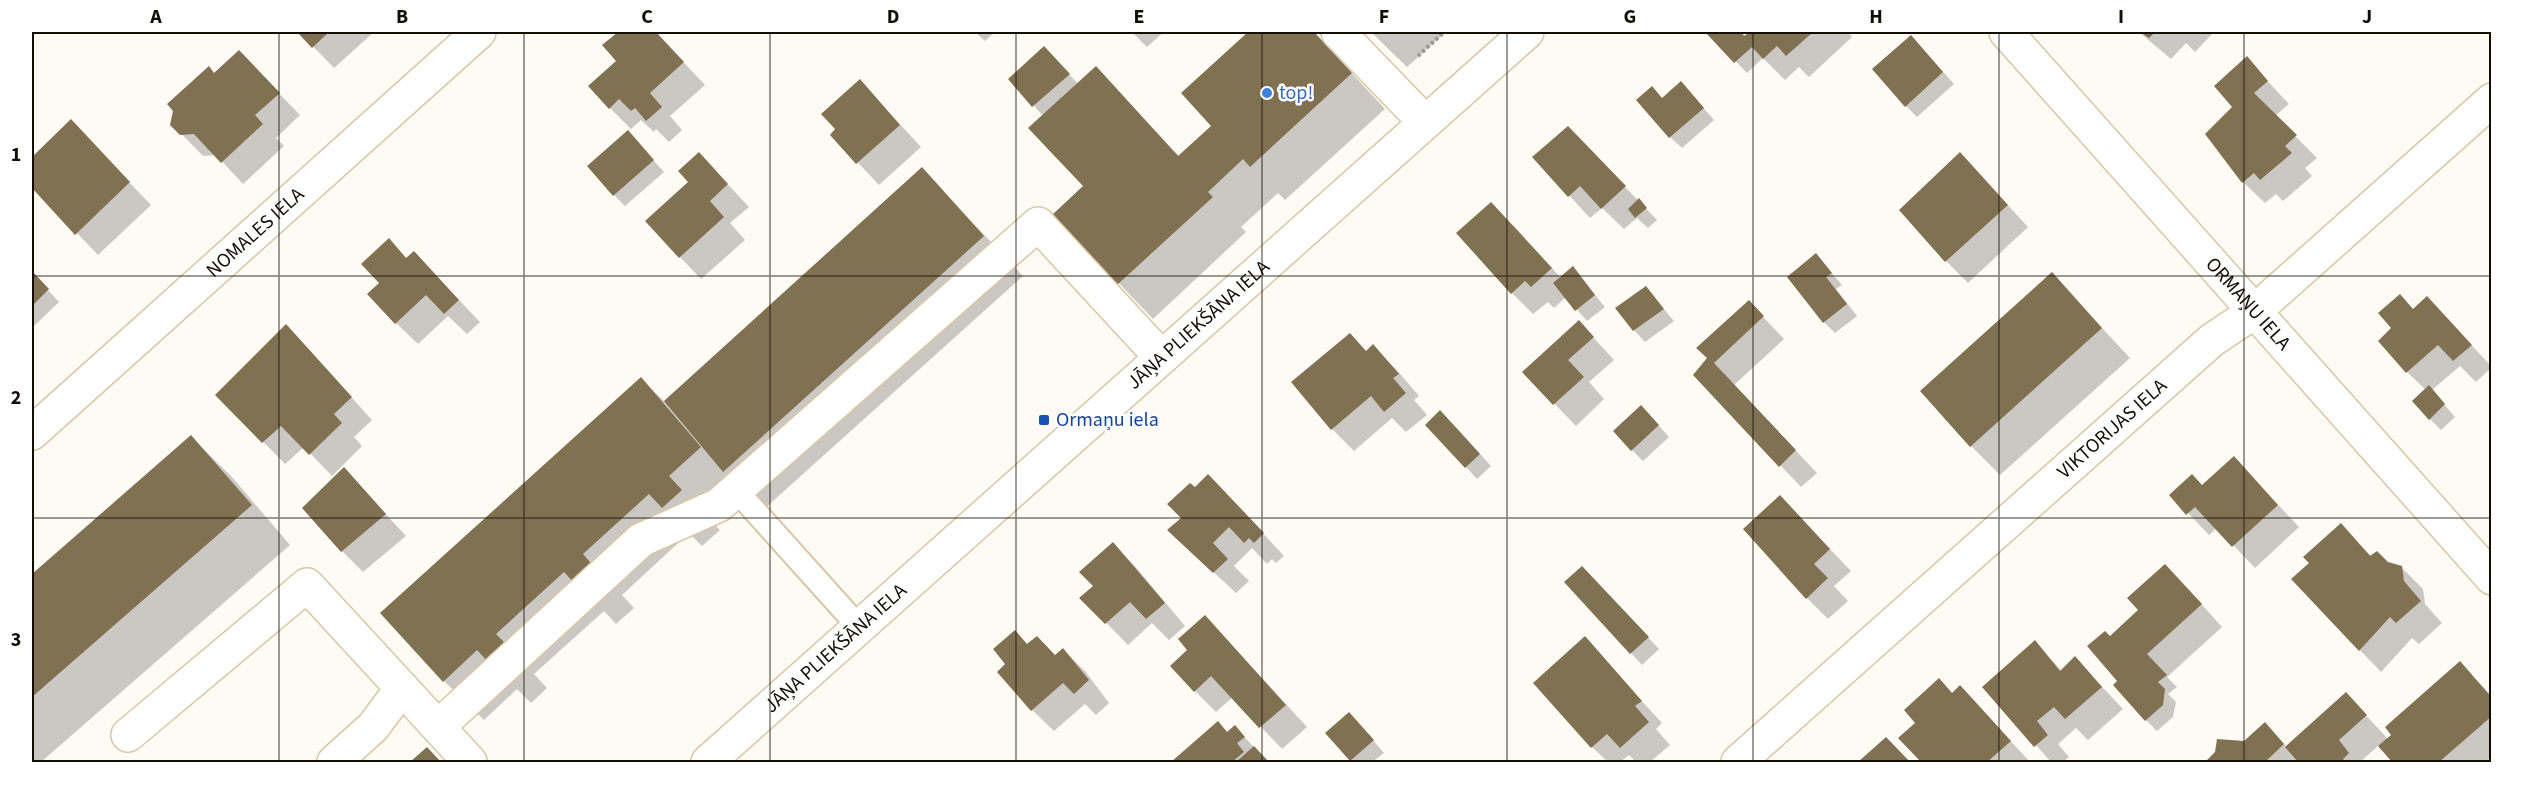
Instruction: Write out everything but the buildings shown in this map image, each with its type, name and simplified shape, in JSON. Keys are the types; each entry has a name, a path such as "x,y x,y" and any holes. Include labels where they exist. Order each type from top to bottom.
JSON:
{"street":[{"name":"NOMALES IELA","path":"32,433 479,32"},
{"path":"1338,32 1425,122"},
{"name":"JĀŅA PLIEKŠĀNA IELA","path":"708,762 1527,32"},
{"name":"ORMAŅU IELA","path":"2006,32 2492,578"},
{"name":"VIKTORIJAS IELA","path":"1738,762 2212,340 2254,312 2492,100"},
{"path":"438,727 641,540 719,505 1038,224 1161,357"},
{"path":"128,735 307,585 470,762"},
{"path":"334,762 373,727 402,688"}],"lane":[{"path":"736,490 859,627"}],"place":[{"name":"top!","path":"1267,93"},
{"name":"Ormaņu iela","path":"1044,420"}]}
